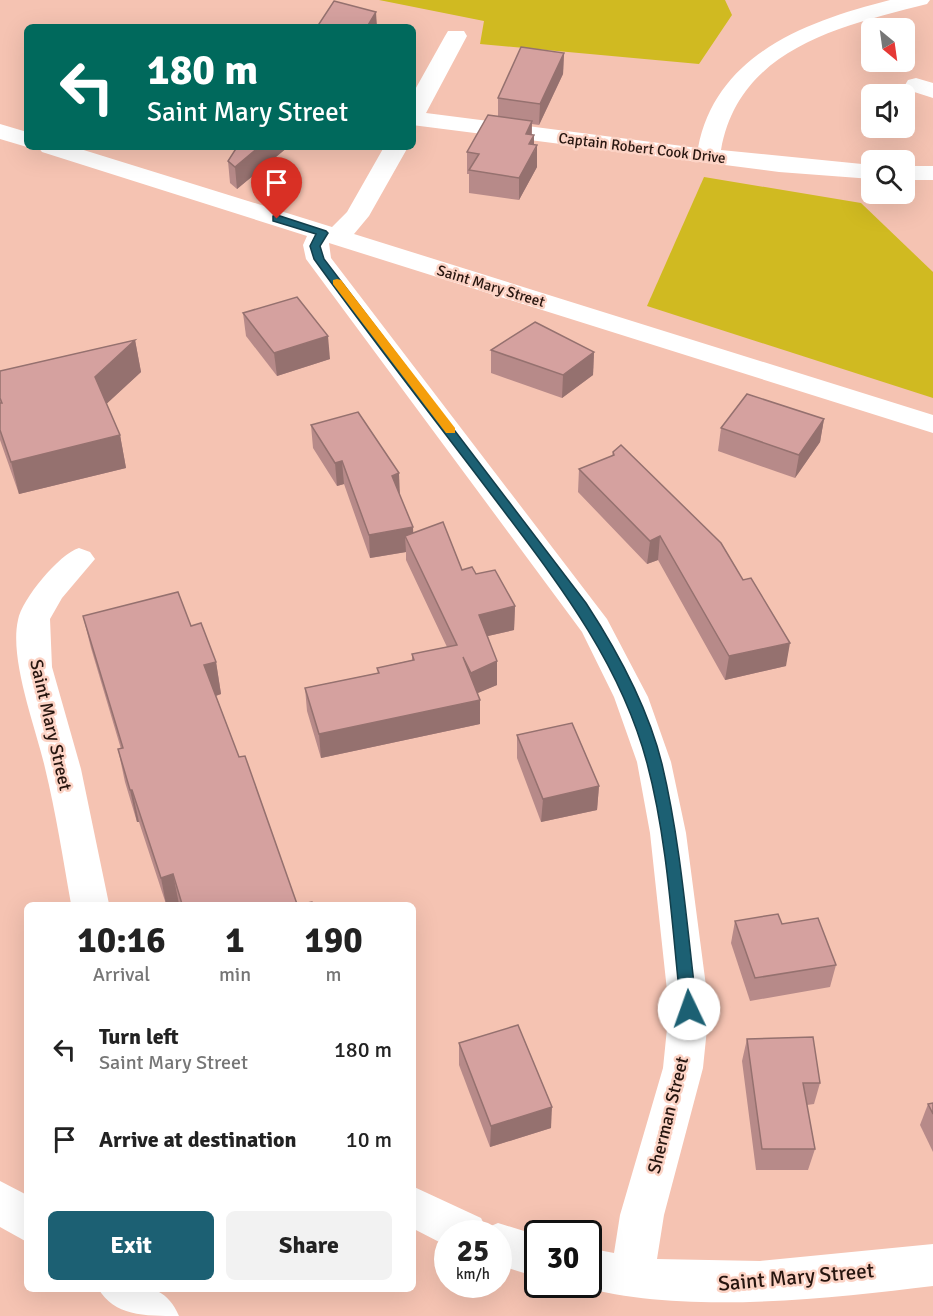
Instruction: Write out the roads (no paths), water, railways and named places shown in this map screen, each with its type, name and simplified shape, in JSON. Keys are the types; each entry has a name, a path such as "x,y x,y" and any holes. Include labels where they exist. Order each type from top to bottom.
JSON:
{"main road":[{"path":"708,156 718,114 741,78 763,58 821,30 920,0"},
{"path":"416,110 456,36"},
{"name":"Captain Robert Cook Drive","path":"416,118 708,156 809,168 861,171"},
{"path":"0,131 24,139"},
{"name":"Saint Mary Street","path":"60,150 933,424"},
{"path":"330,235 357,216 394,150"},
{"path":"915,173 933,173"},
{"name":"Sherman Street","path":"330,235 316,240 315,246 319,259 596,627 631,697 654,762 668,833 689,1009 682,1068 642,1215 632,1278"},
{"name":"Saint Mary Street","path":"79,559 50,591 34,619 35,667 63,769 90,902"},
{"path":"0,1201 24,1219"},
{"path":"416,1208 440,1220"},
{"name":"Saint Mary Street","path":"602,1272 632,1278 708,1285 747,1285 933,1265"}]}
